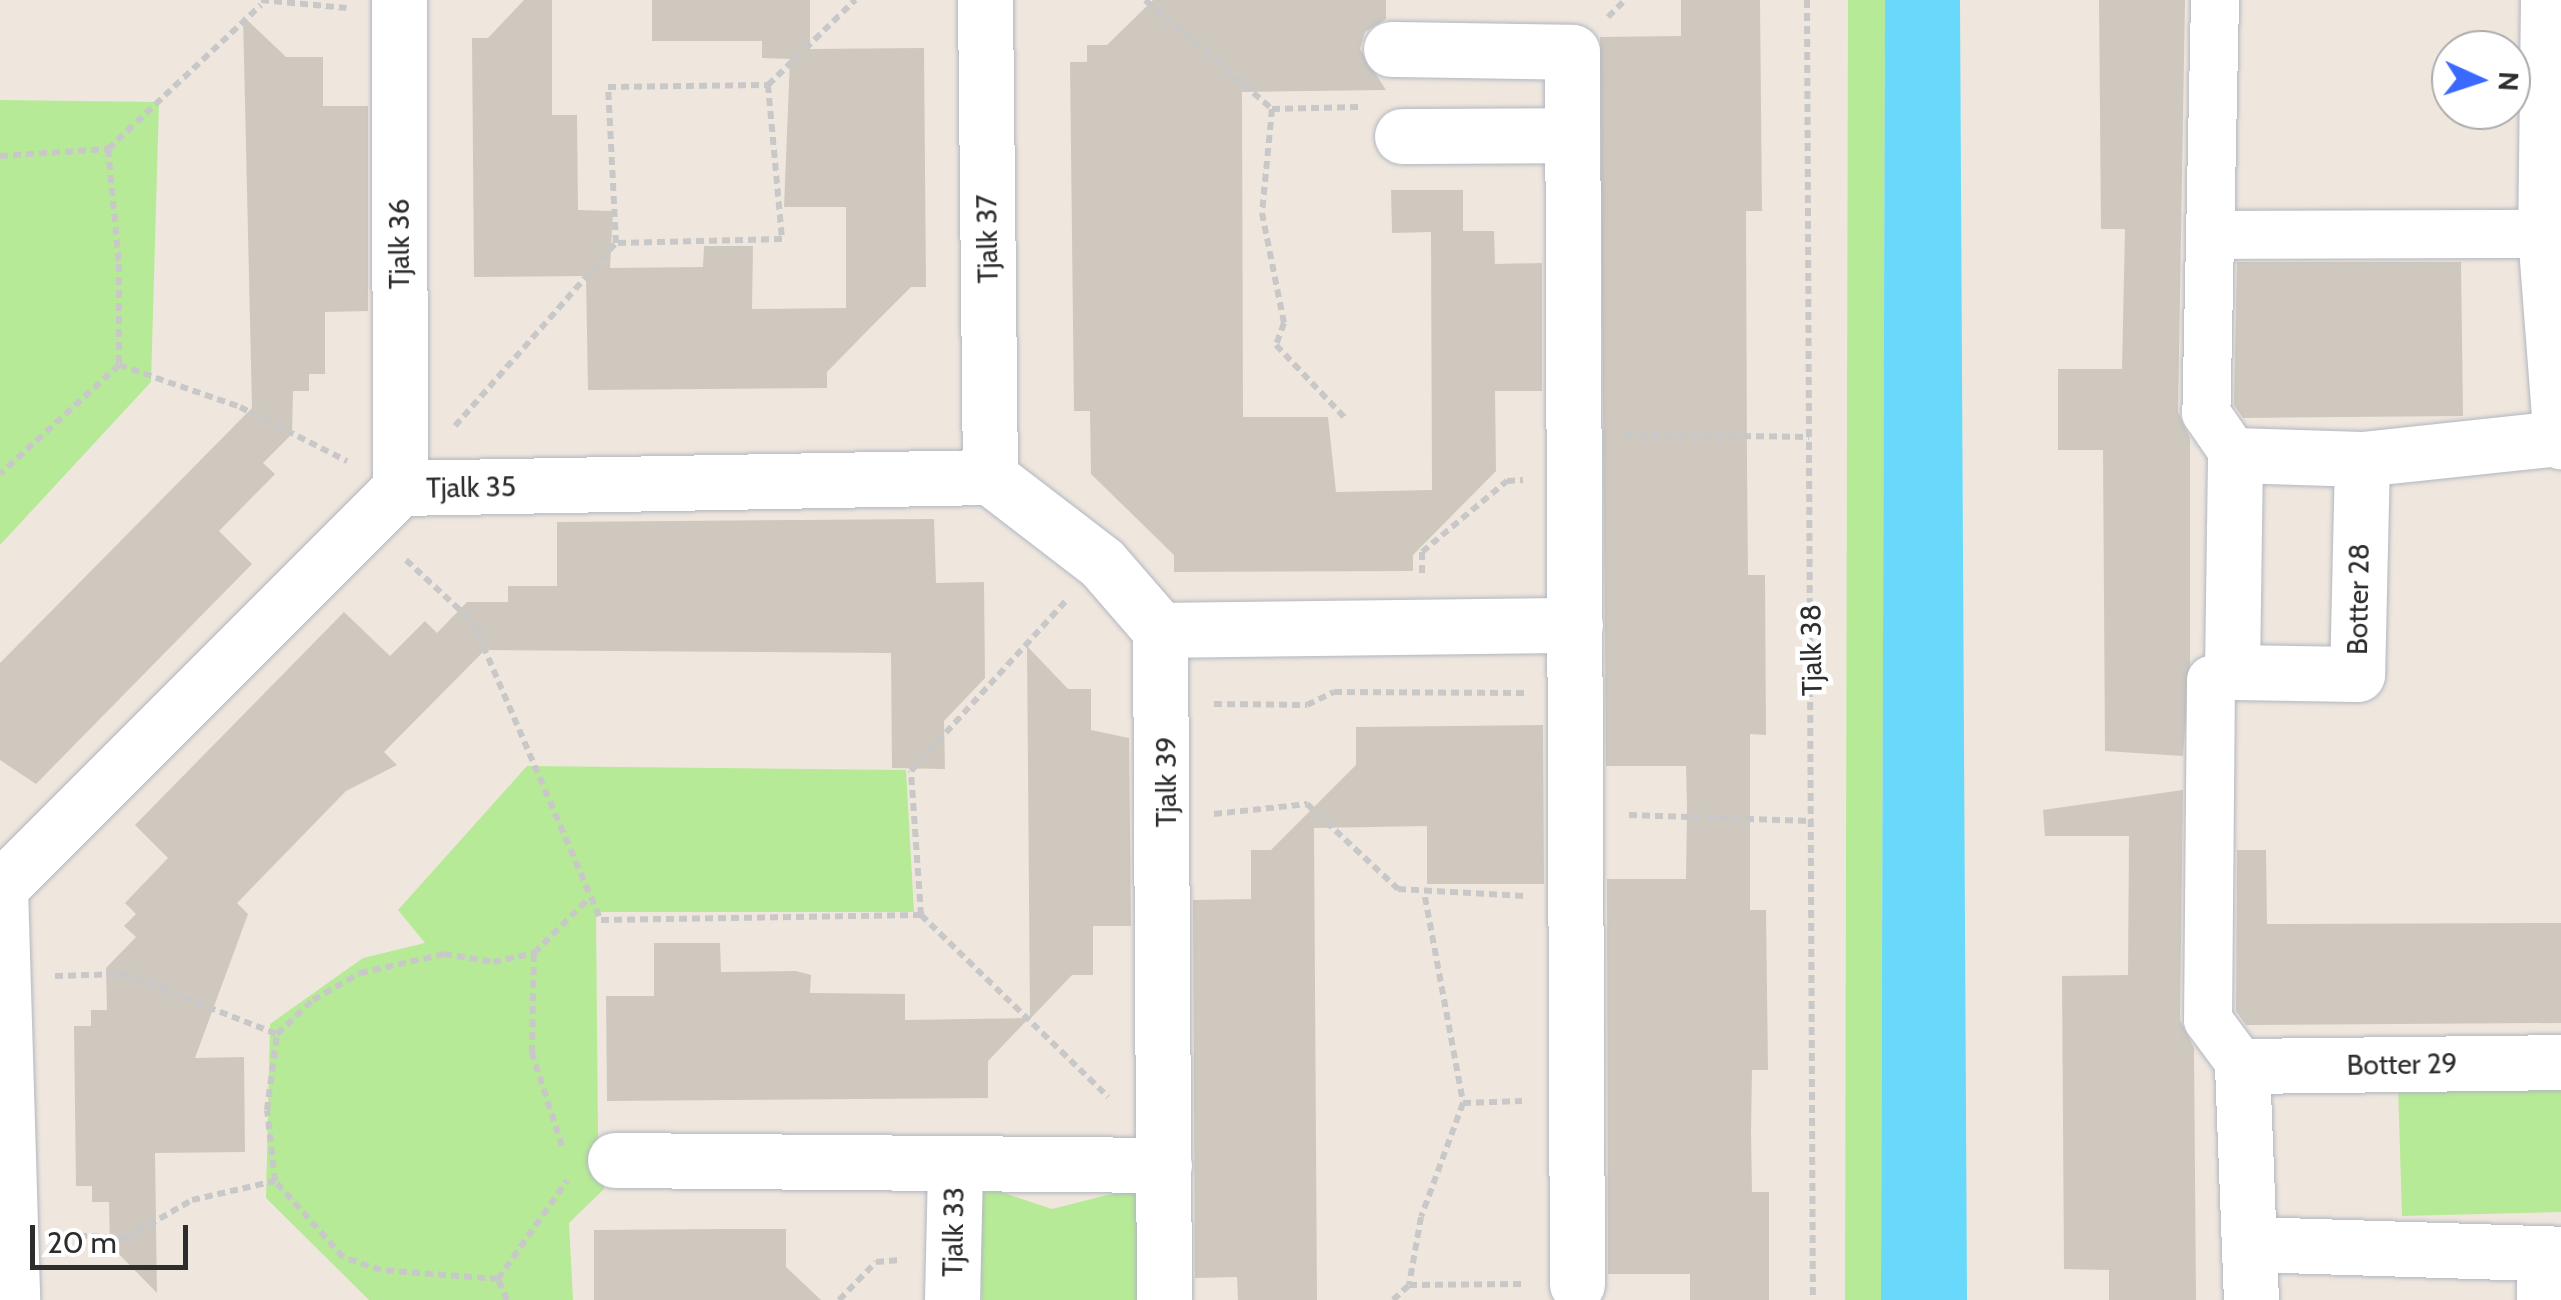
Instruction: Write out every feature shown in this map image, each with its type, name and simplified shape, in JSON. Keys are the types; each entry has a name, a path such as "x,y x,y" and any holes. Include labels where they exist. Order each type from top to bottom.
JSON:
{"street":[{"name":"Tjalk 37","path":"985,0 990,478"},
{"path":"2215,0 2216,236 2203,300 2206,412 2235,455 2232,672 2211,680 2208,1020 2242,1066 2251,1300"},
{"path":"2235,455 2362,459 2559,440 2545,234 2548,0"},
{"name":"Tjalk 36","path":"382,505 399,5"},
{"path":"1391,48 1572,52 1577,1284"},
{"path":"1402,136 1572,135"},
{"path":"2216,236 2545,234"},
{"name":"Botter 28","path":"2232,672 2356,674 2362,459"},
{"name":"Tjalk 35","path":"382,505 990,478"},
{"path":"990,478 1102,563 1160,630 1575,626"},
{"path":"16,1300 9,1233 7,977 2,888 382,505"},
{"name":"Tjalk 39","path":"1160,630 1167,704 1164,1300"},
{"name":"Botter 29","path":"2242,1066 2561,1062"},
{"path":"615,1160 1164,1165"},
{"name":"Tjalk 33","path":"952,1278 954,1165"},
{"path":"2251,1244 2549,1269"}],"path":[{"path":"768,85 782,239 616,243 608,86 768,85 855,0"},
{"path":"1145,0 1272,109 1392,106 1391,48"},
{"name":"Tjalk 38","path":"1807,0 1814,1300"},
{"path":"0,156 108,150 261,2 399,5"},
{"path":"1272,109 1262,213 1284,323 1276,345 1347,420"},
{"path":"0,474 119,364 108,150"},
{"path":"1408,579 1422,575 1422,552 1507,481 1574,456 1810,437"},
{"path":"382,505 473,622 588,899 601,920 921,914"},
{"path":"1102,563 910,771 921,914 1090,1075 1164,1165"},
{"path":"1334,692 1348,628"},
{"path":"1167,704 1306,705 1334,692 1575,693"},
{"path":"1166,815 1284,813 1307,804 1398,890 1425,897 1576,895"},
{"path":"1576,814 1813,821"},
{"path":"1394,1300 1409,1285 1420,1217 1463,1102 1425,897"},
{"path":"498,1279 381,1270 343,1257 275,1181 267,1110 277,1034 360,973 444,954 493,962 534,953 588,899"},
{"path":"498,1279 570,1174 532,1053 534,953"},
{"path":"7,977 124,974 277,1034"},
{"path":"1463,1102 1576,1100"},
{"path":"9,1233 126,1238 192,1200 275,1181"},
{"path":"839,1300 876,1262 952,1278"},
{"path":"498,1279 508,1300"},
{"path":"1409,1285 1577,1284"}],"green space":[{"path":"1848,0 1885,0 1881,1300 1845,1300"},
{"path":"0,100 159,102 151,382 0,545"},
{"path":"527,766 906,770 914,912 596,912 598,1137 613,1139 604,1189 569,1223 573,1300 369,1300 266,1198 270,1024 363,958 425,943 398,910"},
{"path":"2398,1084 2561,1085 2561,1212 2402,1216"},
{"path":"977,1184 1052,1209 1139,1187 1164,1300 982,1300"}],"water":[{"path":"1885,0 1960,0 1967,1300 1881,1300"}],"building":[{"path":"524,0 552,0 552,115 577,115 578,210 613,211 610,268 703,267 704,246 753,246 752,309 846,308 846,207 784,207 790,59 762,58 762,41 652,41 652,0 810,0 810,49 924,48 926,287 911,287 868,330 827,372 827,388 588,390 586,276 474,277 472,38 488,38"},
{"path":"1153,0 1386,0 1386,19 1365,32 1360,49 1386,90 1242,92 1243,417 1328,417 1336,492 1432,490 1431,232 1392,233 1391,190 1463,190 1463,231 1494,231 1495,264 1542,263 1542,391 1495,391 1496,471 1413,555 1413,571 1174,572 1174,555 1091,474 1090,411 1074,411 1070,62 1087,62 1087,45 1107,45"},
{"path":"1681,0 1760,0 1762,211 1746,211 1747,465 1748,575 1765,575 1766,735 1750,734 1750,910 1766,910 1768,1070 1752,1070 1751,1131 1752,1192 1769,1192 1769,1300 1690,1300 1690,1274 1608,1274 1607,879 1686,879 1687,807 1686,766 1606,766 1600,37 1681,36"},
{"path":"2099,0 2185,0 2178,412 2190,438 2190,663 2183,756 2105,751 2103,450 2058,450 2058,369 2122,369 2125,229 2101,229"},
{"path":"243,16 286,57 323,57 323,106 368,106 368,311 325,312 325,374 309,374 309,391 293,391 292,434 263,463 275,474 219,531 252,564 36,784 0,760 0,663 252,408"},
{"path":"2237,262 2461,262 2463,416 2243,418 2234,405"},
{"path":"934,519 936,583 984,582 985,678 944,721 945,769 892,768 891,653 485,650 384,752 397,765 346,791 237,903 248,914 195,1058 244,1057 245,1152 155,1153 157,1293 110,1245 109,1202 92,1202 92,1186 76,1186 74,1026 91,1026 91,1010 107,1010 106,968 136,937 124,926 136,914 125,903 168,858 135,825 344,612 390,656 425,621 437,633 467,602 508,602 508,586 557,586 557,522"},
{"path":"1027,646 1068,689 1091,689 1091,730 1129,738 1131,926 1093,926 1093,975 1072,975 1030,1019"},
{"path":"1543,725 1544,884 1427,884 1427,826 1314,828 1317,1300 1238,1300 1237,1277 1195,1278 1193,900 1251,899 1251,850 1271,850 1356,765 1356,727"},
{"path":"2183,790 2180,1020 2194,1048 2196,1300 2109,1300 2109,1270 2064,1269 2062,976 2128,975 2129,836 2045,836 2043,810"},
{"path":"2237,850 2266,850 2267,924 2561,923 2561,1023 2246,1025 2236,1011"},
{"path":"654,943 720,943 721,972 796,971 811,975 810,993 905,994 905,1020 1029,1018 988,1061 988,1098 607,1101 606,996 654,996"},
{"path":"786,1229 786,1267 821,1300 594,1300 594,1230"}]}
